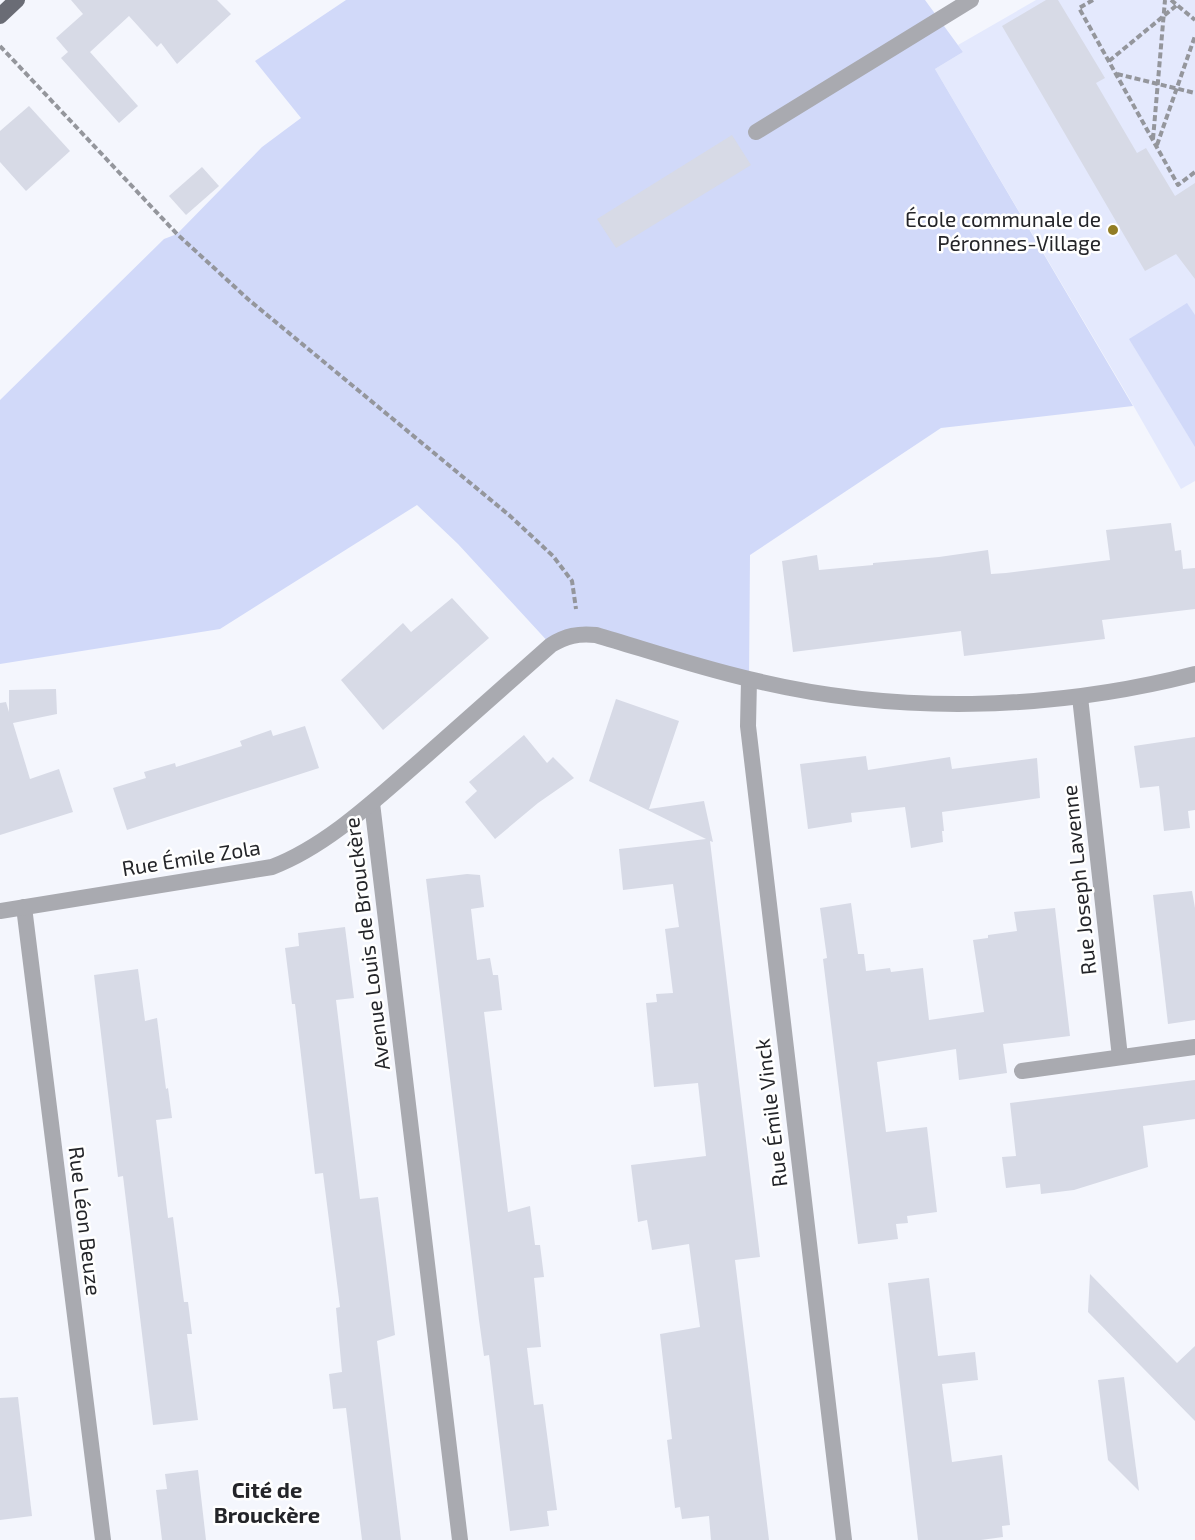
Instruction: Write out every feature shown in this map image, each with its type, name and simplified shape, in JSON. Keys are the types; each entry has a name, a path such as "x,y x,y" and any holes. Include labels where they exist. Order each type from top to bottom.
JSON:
{"main road":[{"path":"0,16 17,0"}],"street":[{"path":"756,132 971,0"},
{"name":"Avenue Louis de Brouckère","path":"460,1540 372,803 550,645 565,637 580,634 596,635 750,680 856,699 895,702 990,703 1080,697 1120,691 1195,674"},
{"name":"Rue Émile Vinck","path":"750,680 748,726 844,1540"},
{"name":"Rue Joseph Lavenne","path":"1080,697 1120,1057"},
{"name":"Rue Émile Zola","path":"0,912 272,867 308,850 372,803"},
{"name":"Rue Léon Beuze","path":"24,907 103,1540"},
{"path":"1022,1071 1195,1047"}],"path":[{"path":"1094,0 1079,8 1178,184 1195,172"},
{"path":"1153,140 1164,0"},
{"path":"1171,0 1195,20"},
{"path":"1109,61 1177,5"},
{"path":"1156,145 1195,36"},
{"path":"0,46 177,234 249,300 508,515 553,556 572,581 580,634"},
{"path":"1116,73 1195,93"}],"shaded area":[{"path":"346,0 925,0 963,52 935,69 1133,406 941,428 750,555 749,680 596,635 551,645 458,544 417,505 220,629 0,664 0,400 164,239 177,234 262,147 301,118 255,61"},
{"name":"École communale de Péronnes-Village","path":"1036,0 1195,0 1195,481 1181,489 935,69 963,52 958,45"},
{"path":"1187,303 1195,315 1195,447 1129,339"}],"building":[{"path":"71,0 217,0 231,14 177,64 161,43 157,47 129,16 90,52 138,106 119,123 61,58 68,52 56,38 83,14"},
{"path":"1046,0 1058,0 1105,78 1096,83 1137,153 1146,148 1175,196 1195,183 1195,279 1176,254 1145,271 1002,26"},
{"path":"29,106 70,151 26,191 0,162 0,131"},
{"path":"732,135 751,165 616,248 597,219"},
{"path":"202,167 219,186 186,215 169,196"},
{"path":"1171,523 1175,551 1181,550 1183,569 1195,568 1195,609 1102,620 1105,639 964,656 961,631 793,652 782,561 817,555 819,570 988,550 991,574 1006,573 1110,560 1106,530"},
{"path":"452,598 489,638 383,730 341,680 403,623 411,632"},
{"path":"56,689 57,714 13,723 30,779 59,769 73,812 0,835 0,703 6,702 9,712 9,690"},
{"path":"616,699 679,721 649,809 704,801 713,842 710,841 760,1257 735,1260 769,1540 711,1540 709,1516 682,1519 680,1507 675,1508 667,1440 672,1439 660,1334 700,1327 689,1244 652,1250 647,1220 638,1222 631,1165 706,1156 698,1083 654,1087 646,1003 657,1002 656,994 673,993 665,929 679,927 673,884 623,890 619,849 706,839 589,781"},
{"path":"305,726 319,768 127,830 113,788 146,778 144,772 175,763 176,767 242,746 240,741 271,730 273,736"},
{"path":"524,735 547,763 553,757 574,778 538,803 495,839 465,802 477,791 469,782"},
{"path":"1195,737 1195,810 1188,811 1190,828 1164,831 1159,786 1140,788 1134,746"},
{"path":"866,756 868,770 950,757 952,769 1037,758 1040,798 942,812 943,842 911,848 905,807 851,813 852,822 808,829 800,764"},
{"path":"467,874 480,875 484,907 471,909 477,960 490,958 493,975 498,975 502,1010 484,1012 508,1212 530,1206 535,1245 540,1245 544,1277 534,1278 541,1347 527,1348 534,1405 543,1404 557,1510 547,1511 549,1526 510,1531 489,1355 484,1356 479,1320 426,879"},
{"path":"1192,891 1195,908 1195,1020 1168,1024 1153,895"},
{"path":"851,903 858,954 864,954 866,971 890,968 891,972 923,968 929,1020 984,1012 973,940 988,938 988,935 1017,931 1014,912 1055,908 1070,1036 1003,1044 1007,1073 959,1080 956,1049 877,1062 886,1132 927,1127 937,1212 907,1216 908,1223 896,1224 898,1239 858,1244 823,959 827,958 820,908"},
{"path":"345,927 354,998 336,1000 360,1199 378,1197 386,1260 395,1335 377,1341 401,1540 362,1540 346,1408 333,1409 329,1374 342,1372 336,1308 340,1307 323,1173 315,1174 295,1004 292,1004 285,948 299,946 298,933"},
{"path":"138,969 145,1021 157,1018 172,1118 156,1120 168,1218 173,1217 184,1302 188,1302 192,1334 187,1334 198,1420 153,1425 123,1176 118,1177 94,975"},
{"path":"1195,1080 1195,1119 1143,1126 1148,1167 1074,1190 1041,1194 1040,1184 1006,1188 1002,1157 1016,1156 1010,1103"},
{"path":"1090,1274 1177,1363 1195,1346 1195,1421 1088,1312"},
{"path":"929,1278 938,1356 975,1352 978,1380 942,1384 952,1462 1002,1455 1010,1525 1002,1526 1003,1537 981,1540 918,1540 888,1283"},
{"path":"1124,1377 1139,1491 1108,1460 1098,1380"},
{"path":"18,1397 32,1516 0,1520 0,1398"},
{"path":"198,1470 206,1540 162,1540 156,1490 167,1489 165,1474"}],"place":[{"name":"École communale de Péronnes-Village","path":"1113,230"}],"district":[{"name":"Cité de Brouckère","path":"267,1502"}]}
